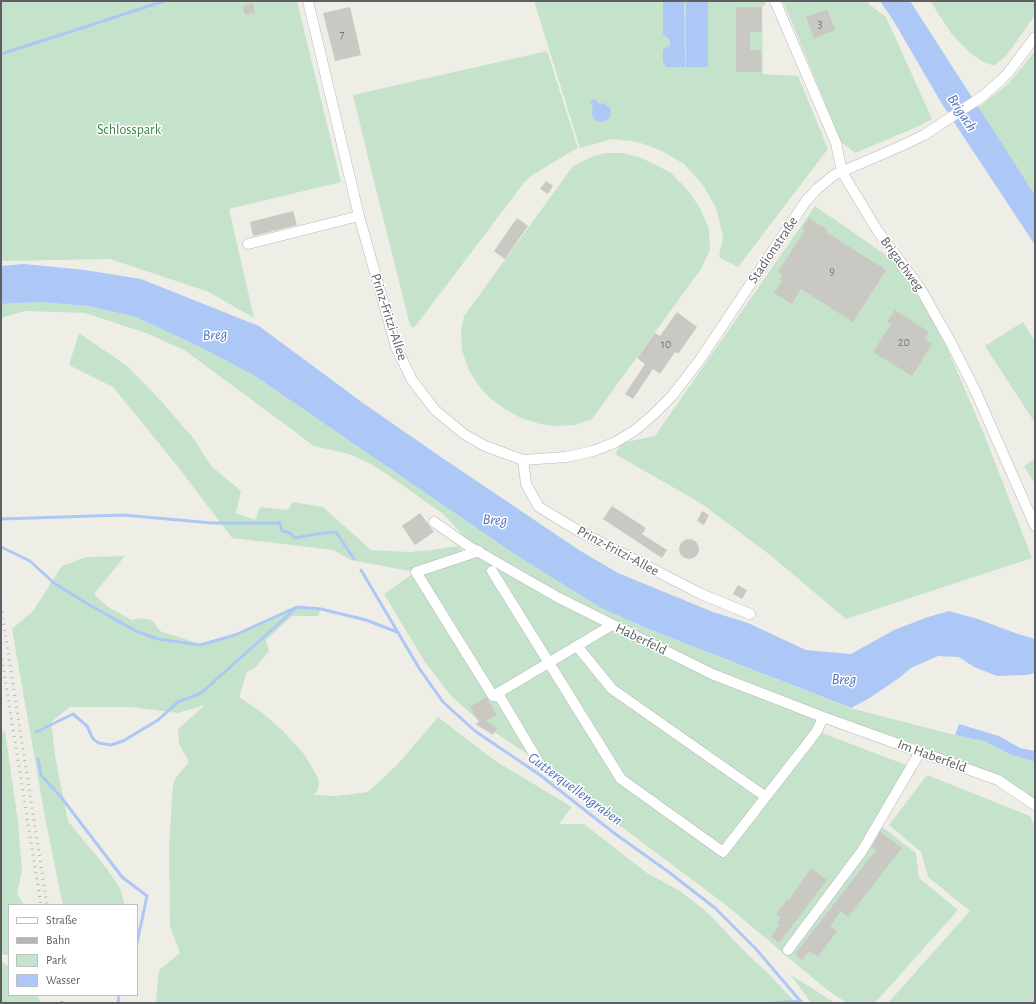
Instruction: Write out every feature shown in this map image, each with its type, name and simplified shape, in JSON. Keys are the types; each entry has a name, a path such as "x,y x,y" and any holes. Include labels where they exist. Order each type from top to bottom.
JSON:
{"street":[{"name":"Prinz-Fritzi-Allee","path":"308,1 359,216 396,347 412,380 435,410 464,434 485,446 523,460 526,484 539,506 577,530 701,594 750,614"},
{"name":"Brigachweg","path":"775,1 836,144 842,172 877,230 920,288 950,340 975,390 1035,526"},
{"name":"Stadionstraße","path":"523,460 566,457 593,451 614,443 634,431 672,396 699,361 806,201 817,189 834,175 901,146 935,128 983,96 1008,73 1035,37"},
{"path":"248,244 359,216"},
{"name":"Haberfeld","path":"434,522 470,547 559,598 612,625 712,674 823,717"},
{"path":"479,551 416,572 493,696 500,698 541,766"},
{"path":"492,571 621,779 723,852 817,731 823,717"},
{"path":"493,696 612,625"},
{"path":"577,646 612,689 766,798"},
{"name":"Im Haberfeld","path":"823,717 998,780 1035,806"},
{"path":"788,950 862,851 920,752"}],"green space":[{"name":"Schlosspark","path":"1,1 297,1 341,182 229,209 254,318 209,292 110,259 1,261"},
{"path":"534,1 765,1 765,6 762,6 763,74 798,76 828,149 738,267 719,257 723,236 716,208 703,185 684,164 662,151 638,142 612,139 580,148"},
{"path":"782,1 867,1 886,17 932,119 855,153 841,142"},
{"path":"930,1 1035,1 1035,15 1007,55 994,66 982,61 970,53 951,33"},
{"path":"547,51 578,148 531,176 523,184 414,328 410,325 353,95"},
{"path":"1035,51 1035,195 978,108 1009,83"},
{"path":"605,153 622,153 639,157 671,173 687,189 700,208 709,229 710,250 701,269 592,419 575,425 558,426 540,424 521,418 505,409 490,398 478,385 468,368 462,350 461,332 464,316 573,166 591,157"},
{"path":"815,206 896,262 921,299 947,348 984,434 1032,558 846,619 770,555 702,504 615,454 622,443 655,436"},
{"path":"39,302 88,306 136,317 202,348 255,376 513,553 601,608 651,630 850,708 984,741 1012,755 1035,762 1035,805 998,780 823,717 817,731 917,769 880,825 916,853 919,878 958,910 875,1003 847,1003 826,989 726,905 603,813 553,771 485,726 451,696 425,662 384,594 415,572 351,560 333,550 232,538 179,468 113,387 69,365 79,333 127,366 161,401 194,439 211,466 241,491 236,513 255,520 260,507 288,510 293,502 323,507 371,550 410,552 459,546 466,555 478,551 442,513 369,463 349,454 314,446 184,350 146,333 85,313 25,311 1,318 1,304"},
{"path":"1023,322 1035,341 1035,423 985,346"},
{"path":"1035,459 1035,484 1024,466"},
{"path":"125,556 94,594 108,607 132,620 140,618 152,620 160,631 200,644 235,634 296,606 321,608 318,616 292,616 266,640 269,651 256,667 247,672 239,697 265,715 283,731 304,754 318,778 319,784 314,795 336,796 368,792 398,764 438,717 494,760 572,807 559,824 584,824 647,873 680,891 708,913 796,1003 155,1003 159,970 180,953 170,926 169,849 174,780 189,762 179,744 178,729 205,705 178,713 131,707 70,707 51,722 56,761 68,821 107,869 120,888 124,902 124,904 64,904 46,823 12,629 33,611 62,566 87,557"},
{"path":"5,731 18,822 22,871 17,894 23,904 8,904 8,955 1,954 1,732"},
{"path":"927,775 1030,816 1035,826 1035,1003 888,1003 970,911 928,877 921,852 889,825"},
{"path":"1,961 8,965 8,996 38,996 41,1003 1,1003"},
{"path":"791,975 835,1003 811,1003"}],"water":[{"path":"663,1 684,1 685,67 666,67 663,61 663,50 670,46 670,40 663,34"},
{"path":"686,1 708,1 708,67 686,67"},
{"name":"Brigach","path":"880,1 910,1 1035,195 1035,245 942,104 893,20"},
{"path":"594,99 599,104 603,103 609,107 611,111 610,117 606,121 600,122 593,118 593,108 590,103"},
{"name":"Breg","path":"24,264 85,270 141,279 259,326 363,403 579,550 618,573 713,612 748,623 806,650 851,654 894,630 949,611 978,619 1035,639 1035,673 1027,675 997,676 974,667 959,657 938,656 911,668 868,699 851,708 651,630 601,608 513,553 255,376 202,348 136,317 88,306 39,302 1,304 1,266"},
{"path":"959,724 999,736 1020,748 1035,751 1035,762 1012,755 984,741 955,735"}],"building":[{"path":"253,3 255,13 245,15 242,6"},
{"path":"350,7 361,55 335,61 323,13"},
{"path":"736,7 762,7 762,32 750,32 750,50 761,50 761,72 736,72"},
{"path":"827,9 835,30 814,39 806,17"},
{"path":"546,181 553,186 548,194 540,189"},
{"path":"293,211 297,225 253,236 250,222"},
{"path":"517,218 528,226 505,259 494,251"},
{"path":"809,218 828,230 826,232 886,270 853,322 801,289 792,304 774,293 782,280 780,279 782,275 778,272 805,230 802,228"},
{"path":"895,310 929,332 924,339 932,344 912,376 873,352 891,324 887,322"},
{"path":"677,312 697,327 678,354 675,352 660,374 653,369 633,399 625,394 645,364 637,358 655,333 660,336"},
{"path":"612,506 646,528 642,534 667,550 662,558 603,519"},
{"path":"702,511 709,515 704,525 697,521"},
{"path":"420,513 434,532 415,545 402,526"},
{"path":"689,539 696,542 699,549 696,556 689,559 682,556 679,549 682,542"},
{"path":"738,585 747,590 742,599 733,594"},
{"path":"486,697 497,715 486,721 497,728 493,735 475,724 479,722 470,707"},
{"path":"880,832 902,848 848,917 841,911 830,926 837,931 818,957 809,951 802,960 795,954 876,850 872,847"},
{"path":"811,868 827,880 779,943 771,937 780,925 777,923 781,917 776,914 788,899 789,900"}],"waterway":[{"path":"1,54 164,1"},
{"path":"2,519 123,515 212,523 280,523 282,531 290,533 295,538 336,532 354,559"},
{"path":"1,547 30,561 54,583 86,603 136,631 158,639 200,645 235,635 297,607 321,609 366,620 397,632"},
{"name":"Gutterquellengraben","path":"361,570 419,668 443,702 475,731 540,775 614,833 670,873 715,908 756,949 802,1003"},
{"path":"36,732 73,714 87,726 93,739 99,743 111,745 123,741 158,720 178,702 199,694 295,609"},
{"path":"38,759 41,775 61,797 122,877 147,896 138,938"},
{"path":"118,1003 119,996"},
{"path":"773,1003 801,1001"}],"railway":[{"path":"1,606 47,904"},
{"path":"1,653 41,904"},
{"path":"61,996 62,1003"}]}
